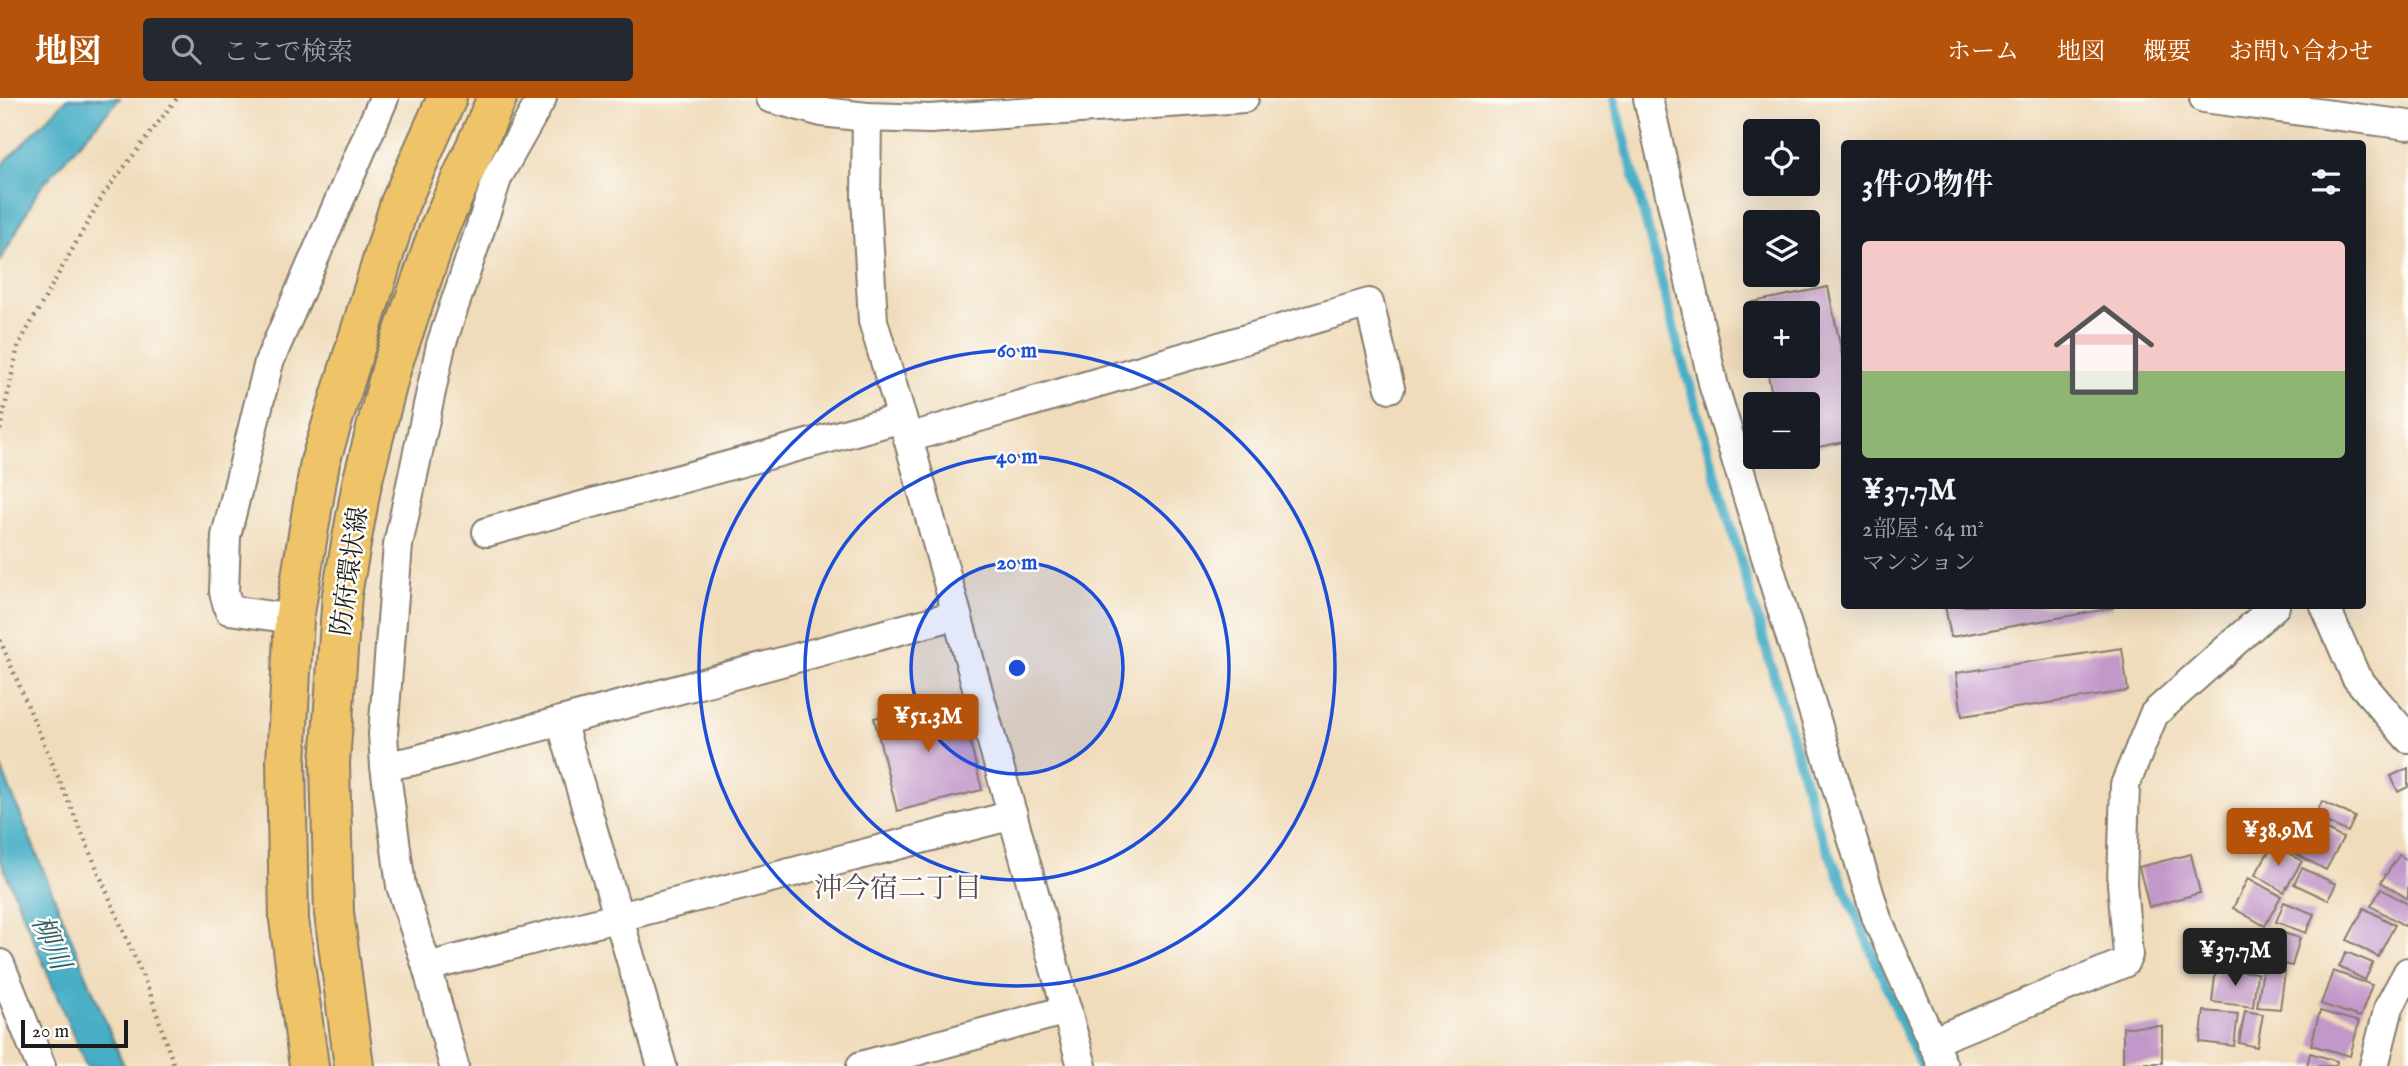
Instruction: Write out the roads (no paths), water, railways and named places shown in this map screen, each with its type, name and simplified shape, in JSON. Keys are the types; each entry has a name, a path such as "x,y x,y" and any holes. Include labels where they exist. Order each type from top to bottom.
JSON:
{"main road":[{"name":"防府環状線","path":"309,1066 289,919 286,761 294,619 320,462 400,203 447,98"},
{"name":"防府環状線","path":"354,1066 334,913 330,762 342,594 362,483 392,366 439,229 497,98"}],"street":[{"path":"294,619 229,610 223,592 226,536 269,362 384,98"},
{"path":"454,1066 401,886 385,766 383,734 398,545 441,345 498,176 542,98"},
{"path":"770,98 822,112 930,119 1244,98"},
{"path":"1648,98 1714,387 1877,919 1937,1054 2124,963 2128,955 2122,883 2125,785 2154,714 2272,609"},
{"path":"2204,98 2408,125"},
{"path":"867,117 866,197 873,321 1082,1066"},
{"path":"487,532 905,428 1369,303 1390,388"},
{"path":"2326,609 2356,677 2408,738"},
{"path":"385,766 956,615"},
{"path":"561,721 662,1066"},
{"path":"427,967 1013,815"},
{"path":"0,964 41,1066"},
{"path":"2374,1066 2398,1012 2408,972"},
{"path":"860,1066 1067,1010"}],"water":[{"path":"68,98 120,98 39,189 0,262 0,167"},
{"name":"柳川","path":"0,765 124,1066 86,1066 0,859"}],"waterway":[{"path":"1614,98 1676,338 1818,827 1921,1066"}],"district":[{"name":"沖今宿二丁目","path":"898,887"}]}
